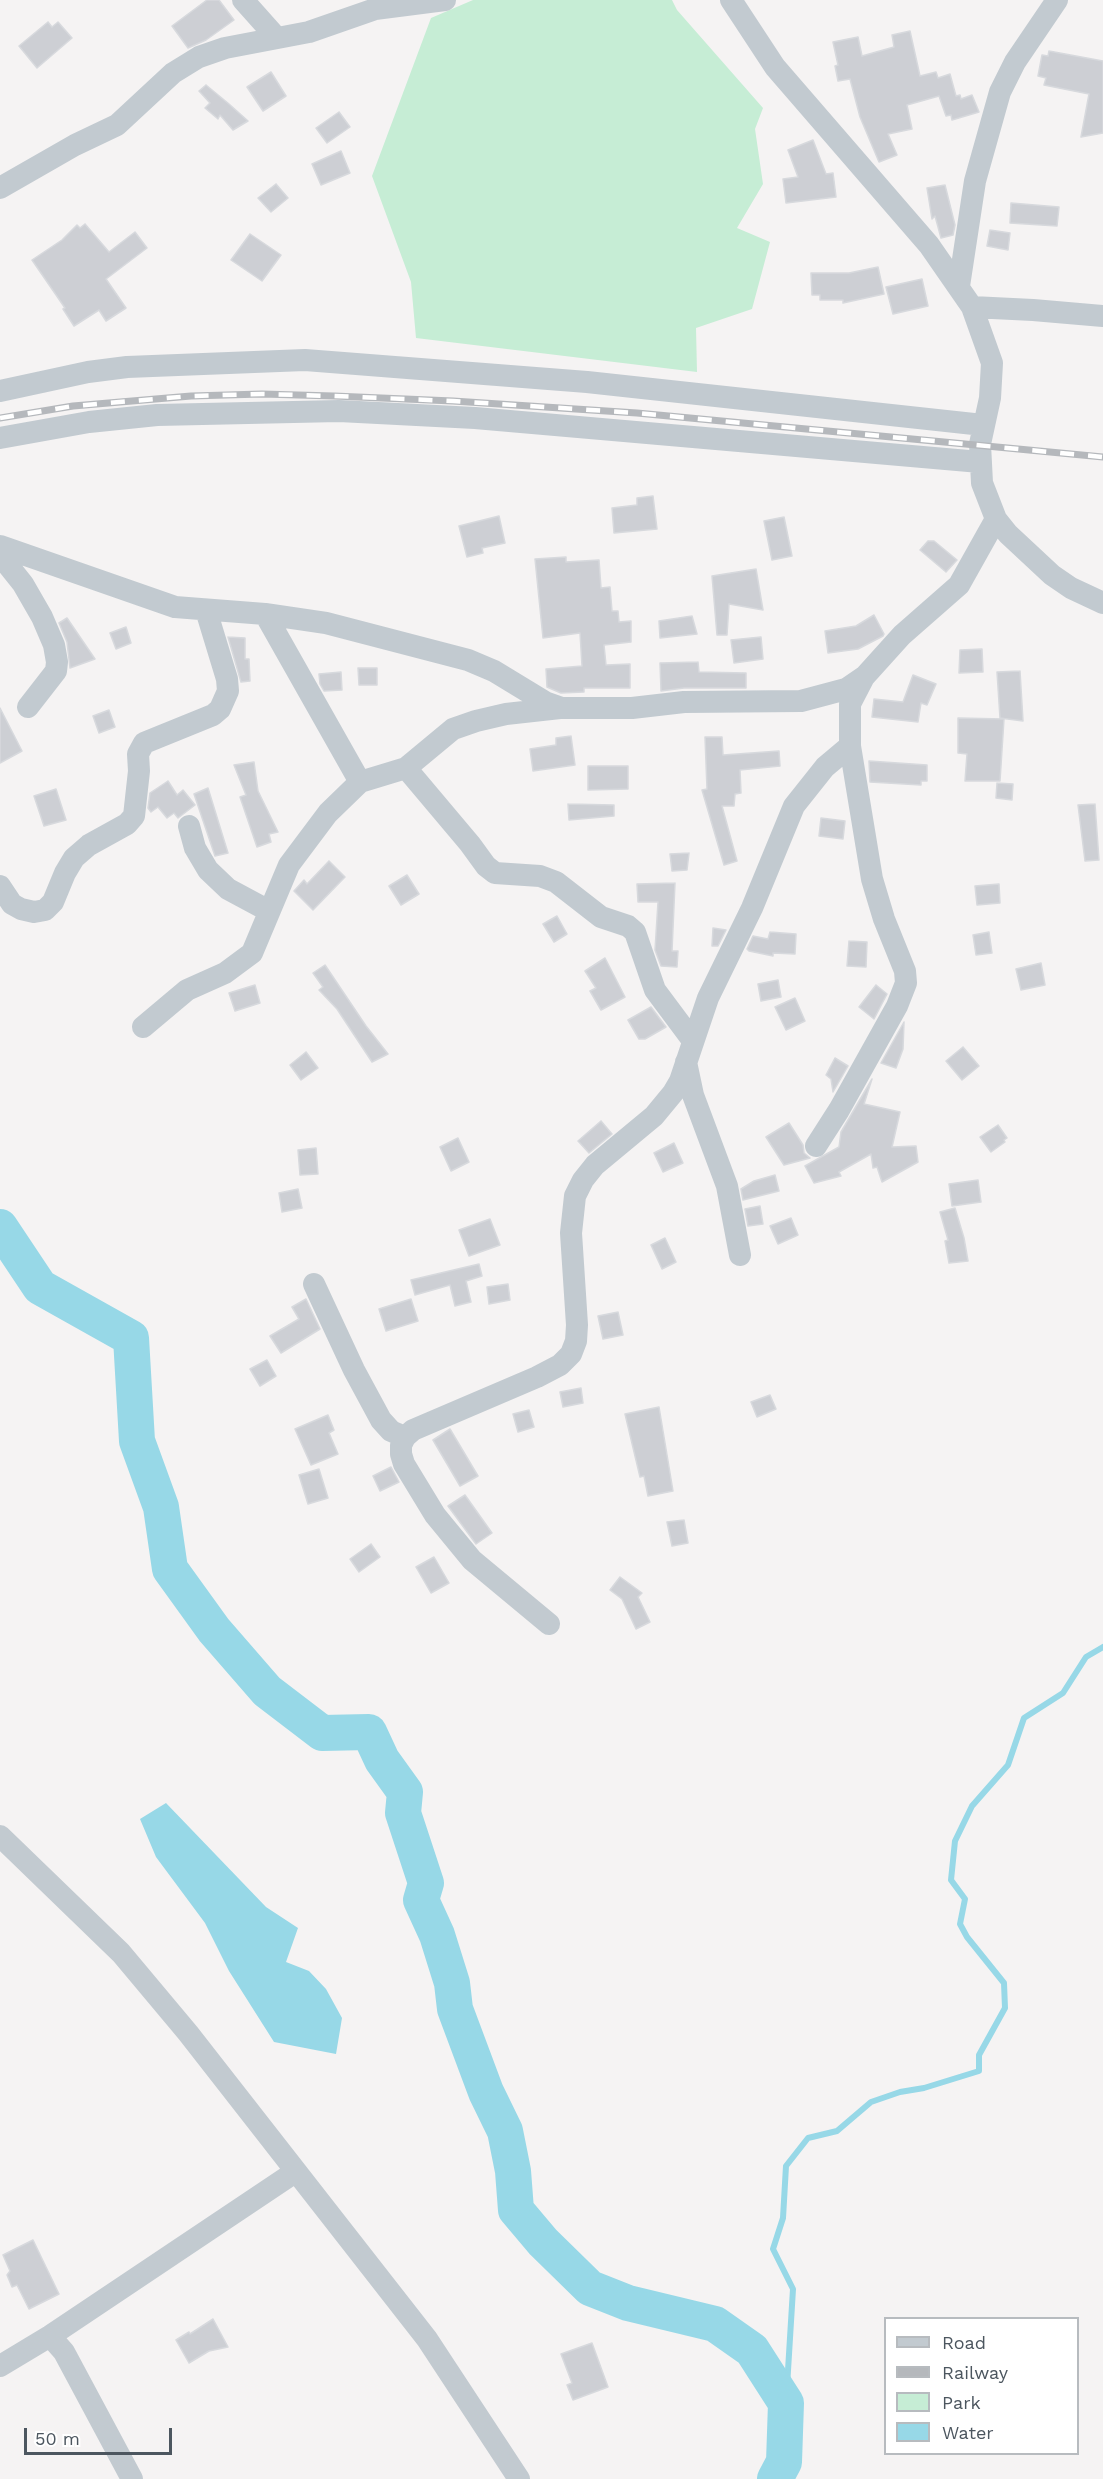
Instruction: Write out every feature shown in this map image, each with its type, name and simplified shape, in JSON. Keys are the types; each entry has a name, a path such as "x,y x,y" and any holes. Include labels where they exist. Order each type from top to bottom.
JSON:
{"street":[{"path":"243,0 276,37"},
{"path":"731,0 775,67 929,244 972,307 992,363 990,398 983,424 980,462 982,483 996,519 1008,534 1052,575 1071,588 1103,603"},
{"path":"0,188 117,124 173,73 199,57 225,48 309,32 375,9 435,1"},
{"path":"959,286 975,181 1000,92 1015,62 1057,1"},
{"path":"972,307 1103,316"},
{"path":"0,391 88,372 127,367 306,360 587,382 983,424"},
{"path":"0,438 89,422 157,415 339,411 487,419 980,462"},
{"path":"143,1027 187,990 225,973 252,953 289,865 328,813 360,782 406,768 453,729 506,714 562,708 632,708 684,702 801,701 846,689 865,676 902,635 960,585 996,519"},
{"path":"0,546 175,607 266,614 350,628 468,660 494,671 545,702 562,708"},
{"path":"0,555 22,584 42,617 54,645 56,671 28,707"},
{"path":"4,900 34,912 45,910 53,902 74,858 90,845 127,824 134,816 139,771 138,754 144,743 220,710 228,691 227,680 206,610"},
{"path":"266,614 360,782"},
{"path":"816,1146 839,1110 897,1006 906,983 905,971 884,918 872,879 850,746 850,704 865,676"},
{"path":"549,1624 472,1560 435,1515 404,1464 401,1445 405,1437 413,1430 537,1377 560,1365 571,1354 576,1341 577,1325 571,1233 575,1196 583,1180 595,1165 666,1105 680,1081 708,998 752,908 794,806 825,767 850,746"},
{"path":"406,768 486,866 495,873 540,876 556,882 601,917 628,926 635,932 655,990 689,1051 693,1095 727,1186 740,1255"},
{"path":"189,826 195,848 208,870 228,889 269,911"},
{"path":"314,1284 354,1370 381,1420 391,1431 405,1437"},
{"path":"0,1836 121,1953 188,2033 427,2339 519,2479"},
{"path":"0,2367 295,2172"},
{"path":"50,2336 70,2361 132,2479"}],"green space":[{"path":"473,0 672,0 677,10 763,108 755,129 763,184 737,228 770,242 752,309 696,328 697,372 416,338 411,282 372,176 431,18"}],"water":[{"path":"166,1803 266,1907 298,1928 286,1962 309,1971 326,1989 342,2018 336,2054 274,2042 229,1971 205,1923 156,1857 140,1819"}],"building":[{"path":"207,0 219,0 234,20 206,40 188,48 172,26"},
{"path":"48,22 52,27 58,22 72,38 37,68 19,46"},
{"path":"910,31 920,76 936,72 938,78 950,74 956,96 960,95 961,99 972,95 979,112 952,120 951,115 946,116 939,96 907,105 912,129 888,134 897,155 879,162 860,117 850,79 838,81 835,66 838,65 833,42 858,37 862,56 894,47 892,35"},
{"path":"1049,51 1103,61 1103,133 1081,137 1089,94 1044,85 1046,78 1038,76 1042,55 1048,56"},
{"path":"271,72 286,96 263,111 247,87"},
{"path":"206,85 248,121 233,130 220,115 218,119 205,108 210,103 199,91"},
{"path":"339,112 350,127 327,143 316,128"},
{"path":"813,140 826,174 833,173 836,197 786,203 783,179 798,177 788,150"},
{"path":"341,151 350,173 321,185 312,164"},
{"path":"276,184 288,198 271,212 258,198"},
{"path":"945,185 955,225 953,235 941,238 935,216 932,219 927,188"},
{"path":"1011,203 1059,207 1057,226 1010,223"},
{"path":"85,224 109,252 135,232 147,248 106,279 126,308 106,321 99,310 74,326 63,309 65,308 32,260 62,240 77,225 80,228"},
{"path":"990,230 1010,233 1008,250 987,246"},
{"path":"250,234 281,255 262,281 231,260"},
{"path":"878,267 884,294 843,303 843,300 820,300 820,295 812,295 811,273 849,273"},
{"path":"922,279 928,306 893,314 886,287"},
{"path":"653,496 657,529 614,533 612,508 637,505 637,498"},
{"path":"499,516 505,543 482,548 483,553 467,557 459,526"},
{"path":"784,517 792,556 772,560 764,521"},
{"path":"928,541 934,541 957,560 946,572 920,550"},
{"path":"566,557 566,562 599,560 601,588 610,587 612,611 618,611 619,622 631,621 631,642 604,645 606,665 630,664 630,688 584,688 584,692 561,693 547,687 546,669 582,666 580,633 543,638 535,559"},
{"path":"756,569 763,610 729,604 727,635 717,635 712,576"},
{"path":"874,615 883,636 858,649 828,653 825,631 856,626"},
{"path":"692,616 697,634 660,638 659,621"},
{"path":"67,618 95,659 70,668 67,642 59,623"},
{"path":"126,627 131,643 116,649 110,633"},
{"path":"228,637 245,638 245,659 249,659 250,681 241,682"},
{"path":"761,637 763,659 734,663 731,640"},
{"path":"982,649 983,672 959,673 960,650"},
{"path":"698,662 699,672 746,673 746,688 684,688 661,691 660,663"},
{"path":"358,668 377,668 377,685 359,685"},
{"path":"1020,671 1023,721 1000,718 997,672"},
{"path":"341,672 342,690 324,691 320,684 319,674"},
{"path":"913,675 936,684 927,705 921,703 918,722 872,717 874,699 903,702"},
{"path":"0,708 22,751 0,763"},
{"path":"109,710 115,727 99,733 93,716"},
{"path":"958,718 1004,719 1000,781 965,781 967,754 958,753"},
{"path":"571,736 575,765 533,771 530,749 556,745 556,738"},
{"path":"705,737 722,737 723,755 779,751 780,766 740,770 741,793 735,794 734,806 722,806 737,861 724,865 702,790 707,789"},
{"path":"869,761 927,765 927,781 921,781 921,785 870,782"},
{"path":"254,762 258,791 278,832 269,834 271,842 257,847 240,797 246,795 234,765"},
{"path":"588,766 628,766 628,789 588,790"},
{"path":"168,781 177,795 183,790 195,805 178,818 174,813 167,818 158,807 151,812 148,808 150,793"},
{"path":"997,783 1013,784 1012,800 996,798"},
{"path":"208,788 228,853 215,856 194,794"},
{"path":"56,789 66,820 44,826 34,796"},
{"path":"568,804 614,805 614,816 569,820"},
{"path":"1095,804 1099,860 1085,861 1078,805"},
{"path":"821,818 845,821 843,839 819,836"},
{"path":"689,853 687,870 672,871 670,854"},
{"path":"329,861 345,877 313,910 294,891 304,880 307,884"},
{"path":"407,875 419,894 401,905 389,886"},
{"path":"675,883 672,951 678,951 677,967 661,966 655,950 658,902 638,902 637,884"},
{"path":"999,884 1000,903 977,905 975,886"},
{"path":"557,916 567,934 554,942 543,924"},
{"path":"713,928 726,930 718,946 712,946"},
{"path":"770,932 796,934 795,954 773,953 773,956 747,949 753,936 768,939"},
{"path":"989,932 992,953 976,955 973,935"},
{"path":"849,941 867,942 866,967 847,966"},
{"path":"605,958 625,997 601,1010 590,991 596,988 585,971"},
{"path":"1041,963 1045,985 1021,990 1016,969"},
{"path":"325,965 388,1054 372,1062 337,1009 319,990 323,987 313,973"},
{"path":"778,980 781,997 761,1001 758,984"},
{"path":"255,985 260,1003 235,1011 229,993"},
{"path":"876,985 887,994 874,1019 859,1007"},
{"path":"795,998 805,1021 786,1030 775,1007"},
{"path":"651,1007 666,1027 645,1039 639,1039 628,1020"},
{"path":"904,1022 903,1049 896,1068 881,1063"},
{"path":"963,1047 979,1066 962,1080 946,1061"},
{"path":"306,1052 318,1068 301,1080 290,1065"},
{"path":"835,1058 848,1066 833,1092 831,1079 826,1075"},
{"path":"872,1079 864,1104 900,1112 892,1147 916,1146 918,1162 882,1182 877,1167 873,1168 871,1154 839,1172 841,1176 814,1183 805,1166 839,1147 841,1132"},
{"path":"601,1121 612,1134 589,1153 578,1141"},
{"path":"789,1123 803,1145 804,1153 810,1158 784,1165 766,1137"},
{"path":"998,1125 1007,1138 991,1152 980,1137"},
{"path":"458,1138 469,1162 451,1171 440,1147"},
{"path":"674,1143 683,1163 663,1172 654,1153"},
{"path":"316,1148 318,1174 300,1175 298,1150"},
{"path":"775,1175 779,1191 743,1200 741,1189 754,1181"},
{"path":"978,1180 981,1202 952,1206 949,1184"},
{"path":"298,1189 302,1208 282,1212 279,1193"},
{"path":"760,1206 763,1224 748,1226 745,1209"},
{"path":"955,1208 968,1261 949,1263 945,1241 948,1240 940,1212"},
{"path":"791,1218 798,1235 778,1244 770,1226"},
{"path":"490,1219 500,1245 469,1256 459,1230"},
{"path":"665,1238 676,1262 662,1269 651,1245"},
{"path":"479,1264 482,1276 466,1281 471,1302 455,1306 450,1285 415,1295 411,1280"},
{"path":"508,1284 510,1300 489,1304 487,1287"},
{"path":"306,1299 320,1329 281,1353 270,1336 299,1319 292,1307"},
{"path":"411,1299 418,1321 386,1331 379,1309"},
{"path":"618,1312 623,1335 603,1339 598,1316"},
{"path":"267,1360 276,1376 260,1386 250,1369"},
{"path":"581,1388 583,1403 563,1407 560,1392"},
{"path":"770,1395 776,1409 757,1417 751,1402"},
{"path":"659,1407 673,1491 648,1496 644,1476 640,1477 625,1414"},
{"path":"529,1410 534,1427 518,1432 513,1414"},
{"path":"328,1415 334,1430 329,1433 338,1454 311,1465 295,1429"},
{"path":"450,1429 478,1476 460,1486 433,1440"},
{"path":"391,1467 399,1482 380,1491 373,1476"},
{"path":"319,1469 328,1498 308,1504 299,1475"},
{"path":"465,1495 492,1533 476,1544 448,1506"},
{"path":"684,1520 688,1543 672,1546 667,1522"},
{"path":"371,1544 380,1557 359,1572 350,1559"},
{"path":"434,1557 449,1583 431,1593 416,1567"},
{"path":"620,1577 642,1593 638,1597 650,1622 636,1629 622,1599 610,1590"},
{"path":"33,2240 59,2294 29,2309 17,2285 12,2287 7,2275 10,2271 3,2255"},
{"path":"213,2319 228,2347 209,2351 189,2363 176,2340"},
{"path":"592,2343 608,2387 573,2400 567,2385 572,2383 561,2354"}],"waterway":[{"path":"0,1227 40,1287 131,1338 137,1441 161,1507 170,1569 214,1630 267,1691 322,1733 369,1732 382,1760 405,1792 403,1813 426,1883 421,1900 437,1935 452,1983 455,2009 486,2092 505,2131 513,2171 516,2210 543,2242 590,2288 628,2303 715,2324 752,2350 786,2403 784,2462 775,2479"},
{"path":"786,2403 793,2289 773,2249 783,2218 786,2166 808,2138 837,2131 871,2102 979,2071 979,2055 1005,2008 1004,1983 967,1937 960,1924 965,1899 951,1880 955,1841 972,1806 1008,1765 1024,1718 1063,1693 1086,1657 1103,1647"}],"railway":[{"path":"0,418 73,406 191,396 262,394 334,396 637,413 1103,457"}]}
